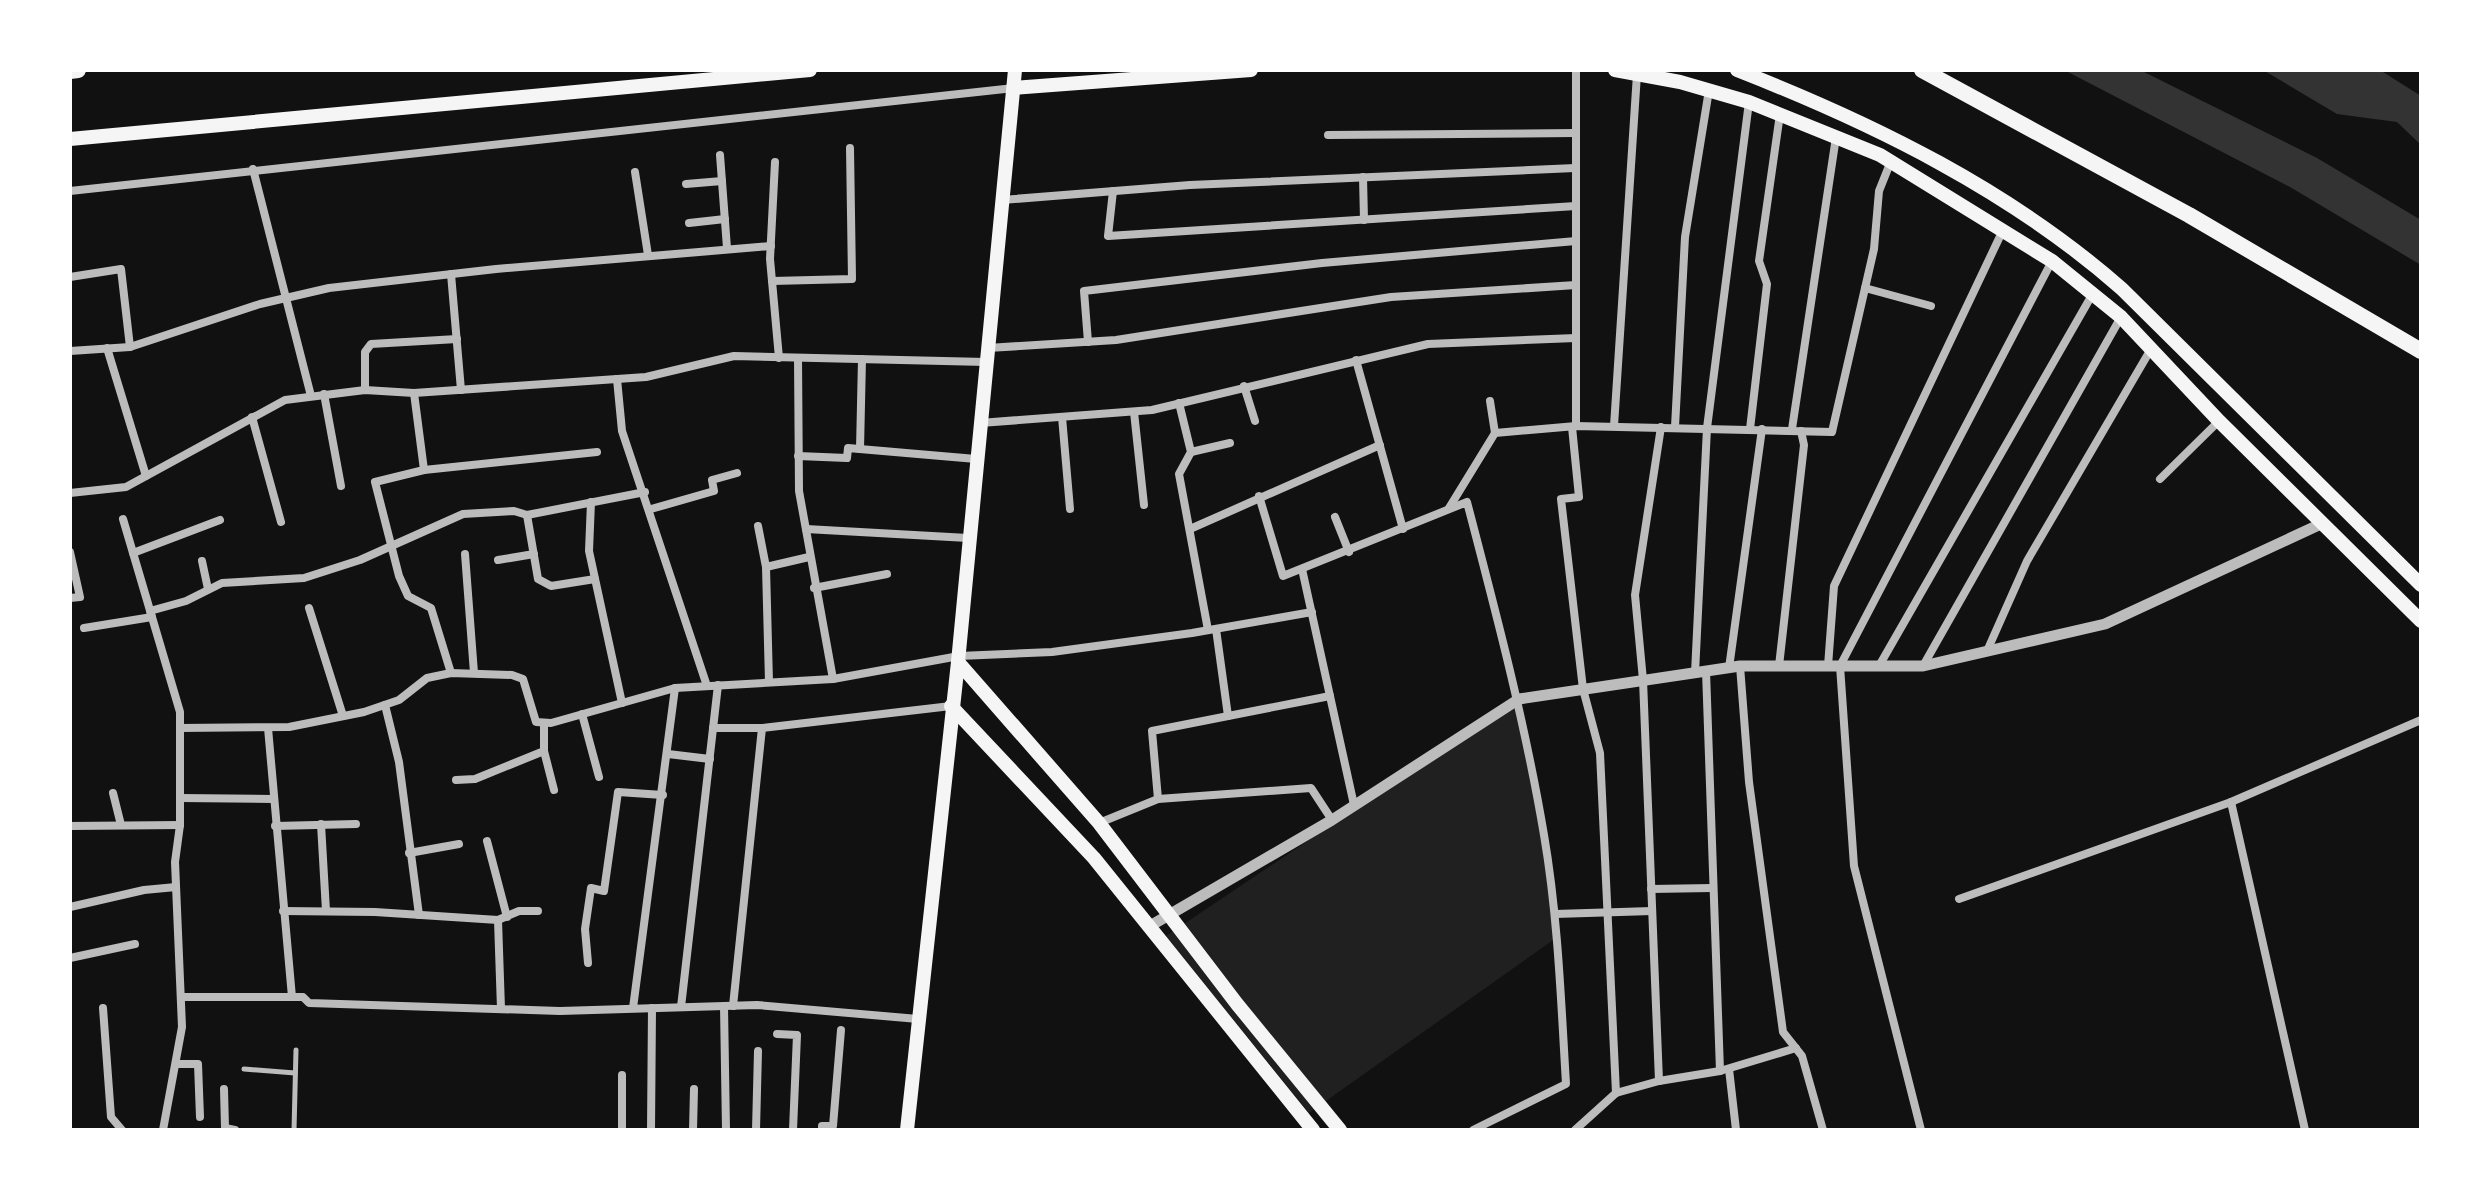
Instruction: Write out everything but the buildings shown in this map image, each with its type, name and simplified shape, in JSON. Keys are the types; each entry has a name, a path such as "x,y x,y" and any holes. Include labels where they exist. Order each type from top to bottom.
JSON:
{"highway":[{"path":"70,71 78,70"},
{"path":"1922,70 2189,215 2421,351"}],"main road":[{"path":"70,139 810,70"},
{"path":"907,1130 958,659 1015,70"},
{"path":"1014,88 1251,70"},
{"path":"1615,70 1709,90 1836,136 1891,161 2052,261 2121,317 2219,421 2421,621"},
{"path":"1737,70 1826,105 1911,146 2081,252 2421,585"},
{"path":"958,659 1099,823 1340,1130"},
{"path":"951,706 1068,829 1150,926 1309,1126 1320,1106"}],"street":[{"path":"1576,70 1574,426 1579,497 1561,499 1583,689 1600,753 1616,1093"},
{"path":"1614,426 1637,74"},
{"path":"70,191 1014,88"},
{"path":"1675,427 1685,237 1709,90"},
{"path":"1736,1130 1724,1070 1700,672 1707,428 1749,102"},
{"path":"1750,429 1767,284 1759,261 1780,114"},
{"path":"1328,135 1575,133"},
{"path":"1779,666 1804,445 1797,430 1836,136"},
{"path":"772,281 852,279 850,148"},
{"path":"720,155 727,248"},
{"path":"1495,433 1574,426 1832,432 1865,288 1879,191 1891,161"},
{"path":"775,162 771,246 779,358"},
{"path":"1002,200 1363,177 1575,168"},
{"path":"253,169 311,396"},
{"path":"635,172 648,255"},
{"path":"1363,177 1364,220"},
{"path":"686,184 722,181"},
{"path":"1113,191 1108,236 1576,206"},
{"path":"689,223 725,219"},
{"path":"1921,1130 1854,866 1834,666 1834,586 2003,229"},
{"path":"1088,342 1084,291 1322,263 1576,241"},
{"path":"70,351 130,347 288,297 329,288 648,255 771,246"},
{"path":"1834,666 2052,261"},
{"path":"70,277 121,269 130,347"},
{"path":"451,274 461,390"},
{"path":"70,493 126,487 285,400 324,394 365,390 414,393 646,377 734,356 862,359 986,355 1391,297 1576,285"},
{"path":"1865,288 1931,306"},
{"path":"1879,666 2092,295"},
{"path":"1923,666 2121,317"},
{"path":"979,423 1134,412 1428,344 1576,338"},
{"path":"365,390 365,352 371,344 457,339"},
{"path":"107,348 146,476"},
{"path":"1987,651 2027,561 2151,348"},
{"path":"798,358 799,491 814,588 833,679"},
{"path":"860,449 862,359"},
{"path":"1356,360 1403,529"},
{"path":"617,379 622,431 651,509 707,686"},
{"path":"1244,386 1255,421"},
{"path":"414,393 424,470"},
{"path":"324,394 341,486"},
{"path":"1448,509 1495,433 1490,401"},
{"path":"1179,403 1191,452 1179,474 1228,716"},
{"path":"1134,412 1144,505"},
{"path":"252,417 281,522"},
{"path":"1062,417 1070,509"},
{"path":"2160,479 2219,421"},
{"path":"1659,1081 1643,680 1635,595 1661,427"},
{"path":"1762,429 1735,667 1783,1032 1802,1056 1823,1130"},
{"path":"1191,452 1230,443"},
{"path":"1190,529 1380,445"},
{"path":"798,456 847,458 848,448 976,459"},
{"path":"451,673 431,608 408,596 389,547 375,482 424,470 597,452"},
{"path":"651,509 714,491 712,480 737,473"},
{"path":"84,628 151,614 222,583 304,578 389,547 463,514 514,511 527,515 645,492"},
{"path":"1259,496 1283,576 1467,502 1519,699 1555,914 1566,1084 1473,1130"},
{"path":"591,502 589,551 622,703"},
{"path":"527,515 538,579 551,586 595,579"},
{"path":"1335,517 1349,552"},
{"path":"123,519 180,712 180,825 176,887 181,997 177,1064 163,1130"},
{"path":"133,553 220,520"},
{"path":"1150,926 1332,820 1519,699 1735,667 1923,666 2105,624 2323,523"},
{"path":"758,526 766,567 769,682"},
{"path":"806,529 968,538"},
{"path":"70,552 80,597 70,598"},
{"path":"465,554 474,673"},
{"path":"498,560 534,554"},
{"path":"766,567 809,557"},
{"path":"202,561 208,589"},
{"path":"1302,569 1354,805"},
{"path":"814,588 887,574"},
{"path":"309,608 343,716"},
{"path":"180,728 268,728 343,716 399,700 427,678 451,673 512,675 523,679 536,722 544,723 675,688 833,679 958,659 1052,652 1212,630 1312,612"},
{"path":"681,1007 718,685"},
{"path":"633,1008 675,688"},
{"path":"1158,799 1152,731 1330,696"},
{"path":"385,705 399,762 419,915"},
{"path":"713,728 762,728 951,706"},
{"path":"582,714 599,777"},
{"path":"1959,899 2231,802 2421,720"},
{"path":"544,723 544,751 554,790"},
{"path":"268,728 292,997"},
{"path":"726,1130 729,1006 762,728"},
{"path":"456,780 475,779 544,751"},
{"path":"668,754 710,759"},
{"path":"1099,823 1158,799 1311,788 1332,820"},
{"path":"588,963 585,929 591,888 604,891 618,792 663,795"},
{"path":"113,793 121,825"},
{"path":"180,798 273,799"},
{"path":"2231,802 2305,1130"},
{"path":"321,824 326,911"},
{"path":"275,826 356,824"},
{"path":"70,826 180,825"},
{"path":"487,841 502,918 501,1009"},
{"path":"409,853 459,844"},
{"path":"70,907 144,890 176,887"},
{"path":"1651,889 1712,888"},
{"path":"283,911 502,918 519,911 538,911"},
{"path":"1555,914 1652,911"},
{"path":"70,958 135,944"},
{"path":"181,997 303,997 309,1003 501,1009 729,1006 918,1019"},
{"path":"103,1008 111,1117 122,1130"},
{"path":"651,1130 652,1008"},
{"path":"822,1130 822,1126 833,1126 841,1030"},
{"path":"777,1034 797,1035 793,1130"},
{"path":"1575,1130 1616,1093 1659,1081 1724,1070 1796,1048"},
{"path":"756,1130 758,1051"},
{"path":"177,1064 198,1064 200,1117"},
{"path":"622,1075 622,1130"},
{"path":"224,1089 225,1128 235,1130"},
{"path":"693,1130 694,1089"}],"lane":[{"path":"294,1130 296,1050"},
{"path":"244,1069 295,1073"}],"shaded area":[{"path":"2064,70 2140,70 2317,158 2421,220 2421,265 2290,187"},
{"path":"2263,70 2380,70 2421,96 2421,145 2397,122 2337,114"},
{"path":"1519,699 1556,938 1309,1113 1166,936"}]}
